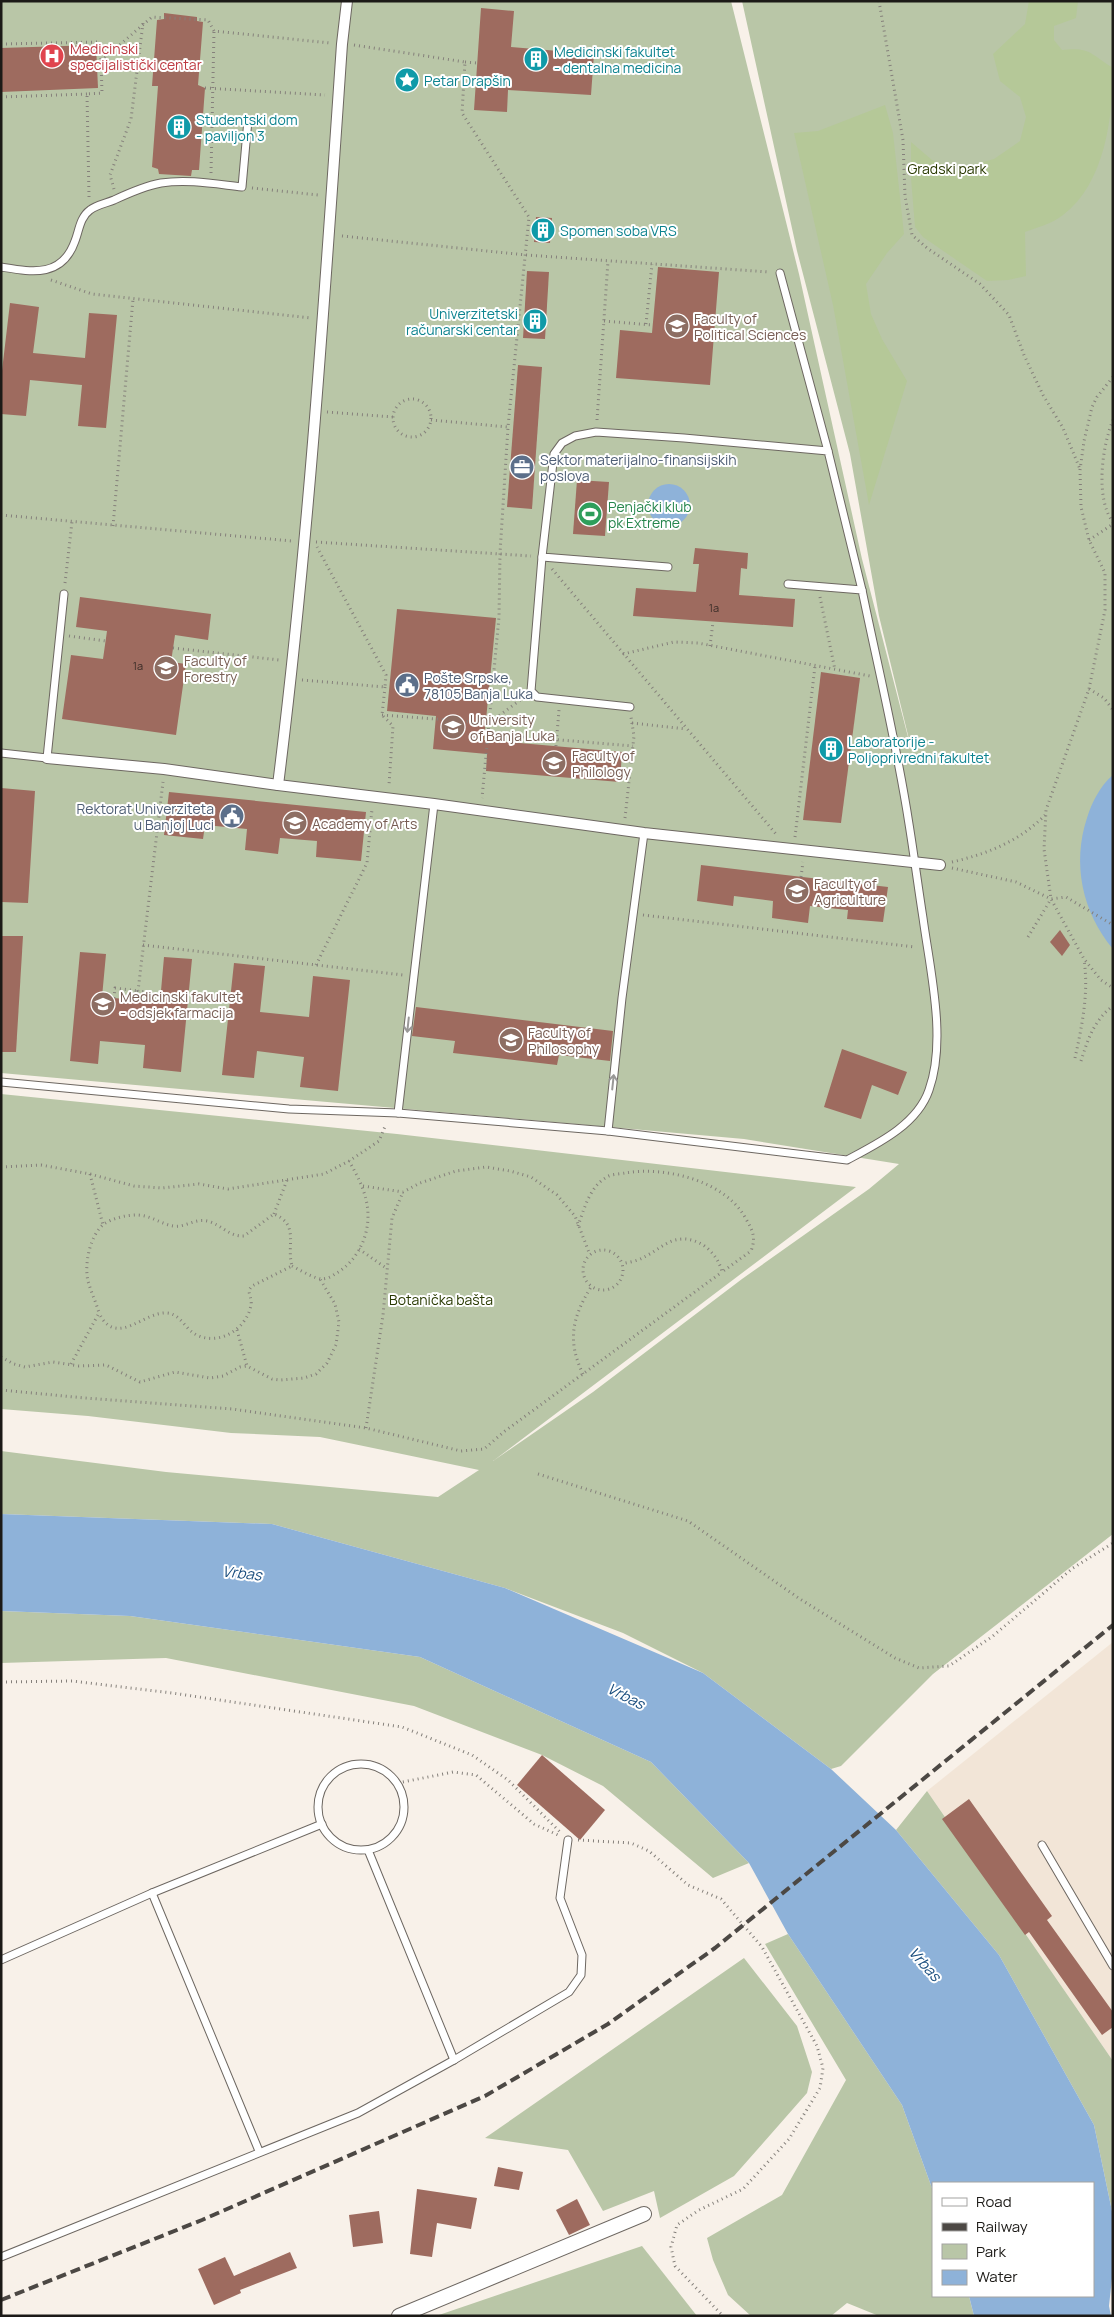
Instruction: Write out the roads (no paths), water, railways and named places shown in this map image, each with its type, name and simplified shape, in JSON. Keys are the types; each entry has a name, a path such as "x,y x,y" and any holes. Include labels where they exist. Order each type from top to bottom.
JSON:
{"street":[{"path":"278,785 305,542 324,319 338,96 347,1"},
{"path":"47,758 164,769 644,833 790,847 940,865"},
{"path":"399,2316 644,2214"}],"lane":[{"path":"1,268 38,273 52,268 65,258 75,243 80,223 89,210 161,183 184,182 242,186 248,120"},
{"path":"1,1082 289,1109 398,1113 608,1131 847,1160 871,1147 909,1120 921,1106 928,1091 936,1060 935,1018 909,823 862,590 828,451 780,273"},
{"path":"630,706 537,697 531,691 542,557 554,454 562,443 576,436 596,432 828,451"},
{"path":"542,557 668,567"},
{"path":"788,584 862,590"},
{"path":"1,753 47,758 64,594"},
{"path":"398,1113 434,804"},
{"path":"608,1131 622,998 644,833"},
{"path":"355,1765 376,1766 388,1773 398,1784 404,1804 401,1824 388,1841 368,1850 354,1850 341,1845 330,1836 322,1824 318,1810 320,1796 326,1783 335,1773 355,1765"},
{"path":"1,1960 152,1893 322,1824"},
{"path":"1,2257 259,2151 358,2113 454,2060 569,1992 580,1975 582,1955 560,1898 568,1840"},
{"path":"1042,1845 1113,1966"},
{"path":"368,1850 454,2060"},
{"path":"152,1893 259,2151"}],"water":[{"path":"673,484 681,487 687,493 690,505 687,517 681,523 665,526 657,523 651,517 648,501 651,493 657,487"},
{"path":"1113,775 1113,949 1102,935 1087,903 1080,869 1080,852 1091,806 1100,789"},
{"name":"Vrbas","path":"1,1514 272,1524 505,1588 703,1673 831,1769 896,1830 999,1955 1094,2125 1113,2216 1113,2269 1109,2306 1111,2316 974,2316 969,2297 1094,2297 1094,2182 932,2182 932,2188 902,2105 788,1934 749,1863 651,1762 420,1657 130,1616 1,1611"}],"railway":[{"path":"1,2300 202,2220 485,2096 608,2024 715,1948 1113,1625"}],"place":[{"name":"Medicinski specijalistički centar","path":"52,56"},
{"name":"Medicinski fakultet - dentalna medicina","path":"536,59"},
{"name":"Petar Drapšin","path":"407,80"},
{"name":"Studentski dom - paviljon 3","path":"179,127"},
{"name":"Spomen soba VRS","path":"543,230"},
{"name":"Univerzitetski računarski centar","path":"535,321"},
{"name":"Faculty of Political Sciences","path":"677,326"},
{"name":"Sektor materijalno-finansijskih poslova","path":"522,467"},
{"name":"Penjački klub pk Extreme","path":"590,514"},
{"name":"Faculty of Forestry","path":"166,668"},
{"name":"Pošte Srpske, 78105 Banja Luka","path":"407,685"},
{"name":"University of Banja Luka","path":"453,727"},
{"name":"Laboratorije - Poljoprivredni fakultet","path":"831,749"},
{"name":"Faculty of Philology","path":"554,763"},
{"name":"Rektorat Univerziteta u Banjoj Luci","path":"232,816"},
{"name":"Academy of Arts","path":"295,823"},
{"name":"Faculty of Agriculture","path":"797,891"},
{"name":"Medicinski fakultet - odsjek farmacija","path":"103,1004"},
{"name":"Faculty of Philosophy","path":"511,1040"}],"park label":[{"name":"Gradski park","path":"947,168"},
{"name":"Botanička bašta","path":"441,1299"}]}
